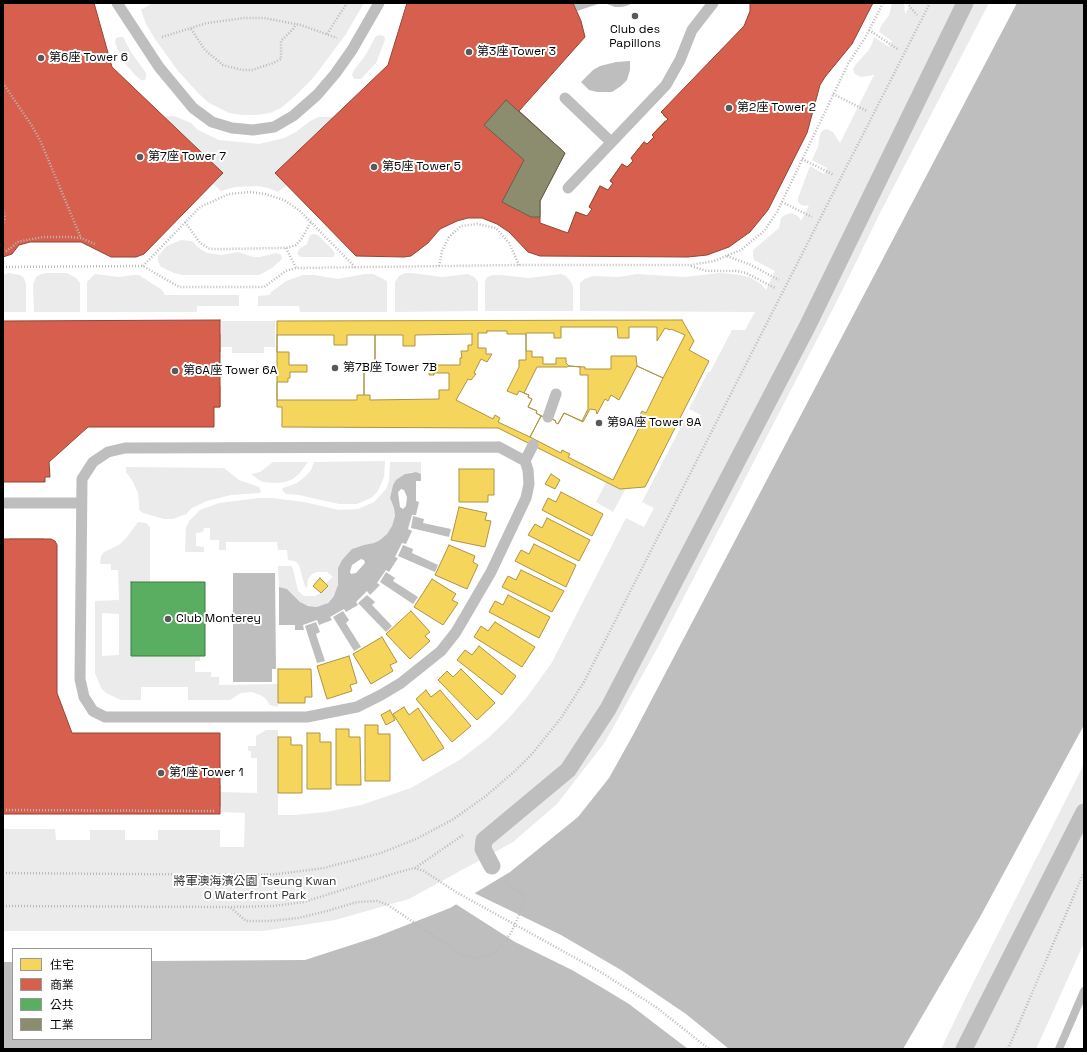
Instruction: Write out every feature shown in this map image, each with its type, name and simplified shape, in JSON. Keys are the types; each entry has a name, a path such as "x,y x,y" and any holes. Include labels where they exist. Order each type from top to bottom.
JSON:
{"street":[{"path":"492,866 483,849 484,840 568,770 608,709 807,327 965,3"},
{"path":"964,1049 1084,812"}],"lane":[{"path":"119,4 159,67 193,108 212,122 232,128 253,130 274,127 293,116 317,95 335,74 352,50 379,3"},
{"path":"568,188 666,84 680,60 692,30 713,3"},
{"path":"565,98 611,142"},
{"path":"548,417 556,394"},
{"path":"524,461 533,445"},
{"path":"499,447 524,461 528,470 529,484 526,498 484,585 456,632 441,651 401,683 357,707 307,717 105,717 93,711 84,697 80,679 81,503 82,479 93,462 108,452 125,448 499,447"},
{"path":"3,503 81,503"}],"path":[{"path":"327,34 347,3"},
{"path":"3,267 143,266 179,287 264,287 286,271 296,268 519,265 691,265 714,261 741,250 764,231 777,212 848,64 869,30 883,3"},
{"path":"907,3 917,15"},
{"path":"3,873 254,875 278,874 324,868 374,855 416,839 452,820 470,808 516,770 532,754 561,718 584,682 930,3"},
{"path":"155,39 207,23 244,18 264,18 296,24 341,40"},
{"path":"191,29 205,50 223,64 242,70 252,70 281,59 281,41 296,24"},
{"path":"869,30 899,50"},
{"path":"3,83 40,140 81,238"},
{"path":"833,94 867,111"},
{"path":"802,159 834,175"},
{"path":"143,266 200,207 230,194 250,192 265,194 284,200 300,211 356,267"},
{"path":"782,202 812,217"},
{"path":"3,210 5,218 3,223"},
{"path":"185,222 200,243 210,249 286,248 296,245 302,238 311,222"},
{"path":"439,266 442,251 448,237 461,226 477,224 496,228 509,243 519,265"},
{"path":"3,252 17,242 29,239 70,237 81,238 94,244"},
{"path":"286,248 296,268"},
{"path":"727,256 751,265 779,280"},
{"path":"691,265 707,271 737,271 746,273 775,288"},
{"path":"3,810 216,811"},
{"path":"230,907 246,921 269,921 298,918 357,902 377,901 388,905 462,955 475,958 488,956 498,949 511,932 523,906 523,894 509,885 492,866"},
{"path":"3,906 274,906 304,902 414,868 424,871 456,892 599,971 656,1007 709,1049"},
{"path":"1008,1049 1084,872"}],"green space":[{"path":"152,3 364,3 346,34 329,57 313,78 293,98 281,108 270,113 242,115 229,113 209,103 178,71 146,24 141,10"},
{"name":"將軍澳海濱公園 Tseung Kwan O Waterfront Park","path":"892,3 904,3 905,14 911,3 989,3 658,647 605,742 557,804 513,842 409,899 335,920 263,931 3,931 3,829 55,829 56,840 90,840 90,830 125,830 125,840 158,840 158,830 220,830 220,847 244,847 245,813 220,812 220,792 257,793 257,758 251,758 251,751 248,751 248,746 256,746 256,736 266,730 278,730 278,815 295,815 326,812 361,805 411,788 461,759 487,739 509,718 527,697 551,664 626,518 644,527 654,508 642,502 685,419 696,424 701,415 689,409 708,372 710,372 732,330 745,330 755,312 580,311 580,283 584,279 593,276 618,277 637,274 685,277 720,273 741,275 751,278 761,284 766,290 775,271 754,260 753,250 779,228 781,218 785,215 791,213 799,217 801,221 809,205 801,205 798,202 798,198 810,166 824,174 827,168 812,160 818,147 820,134 823,130 827,129 833,132 840,143 874,75 861,77 855,74 853,69 868,51 874,37 889,47 892,41 879,32 881,26 889,15"},
{"path":"376,36 384,36 385,40 376,63 361,79 354,79 352,75 354,70 365,56"},
{"path":"123,37 131,52 146,73 145,80 141,80 135,75 124,62 115,42 116,38"},
{"path":"174,116 191,123 198,130 219,140 259,144 284,138 296,132 310,121 319,117 334,117 287,185 278,192 258,186 235,187 221,191 213,184 223,173 162,117"},
{"path":"310,235 318,235 333,250 335,254 333,257 301,257 297,254 299,249 307,244"},
{"path":"181,240 192,241 200,249 207,253 222,255 238,252 253,257 260,257 276,253 281,255 282,259 272,268 259,275 183,275 161,267 158,262 158,256 167,246"},
{"path":"9,273 20,275 24,278 26,284 26,312 3,312 3,275"},
{"path":"46,273 67,273 76,278 80,283 80,312 34,312 33,285 36,277"},
{"path":"405,273 442,277 468,274 474,277 478,282 478,311 395,312 395,282 399,276"},
{"path":"95,274 119,277 139,275 162,290 165,295 239,295 239,306 197,306 197,312 87,312 87,282"},
{"path":"373,274 387,281 387,312 300,312 299,306 258,306 258,296 270,295 271,292 286,281 303,275 314,275 338,279"},
{"path":"561,274 566,276 573,287 573,311 485,311 485,282 487,277 501,275 529,278"},
{"path":"221,321 275,321 275,347 264,347 264,353 232,353 232,347 221,347"},
{"path":"385,461 384,477 378,491 371,498 357,504 339,504 299,495 286,494 282,490 283,488 297,483 306,476 311,470 314,462"},
{"path":"273,462 308,462 299,474 293,479 285,482 263,482 251,474 260,472"},
{"path":"390,462 421,462 421,474 413,472 407,473 393,485 390,498 395,516 392,526 387,534 380,540 354,548 342,560 338,568 338,585 335,595 325,605 317,607 305,605 287,589 279,587 278,566 291,566 298,591 304,596 315,596 321,593 328,586 326,583 333,577 327,572 317,572 312,574 308,579 307,588 305,587 299,565 295,561 288,560 287,550 278,550 277,542 226,542 226,550 219,550 219,540 210,540 210,528 204,528 203,532 196,533 196,546 204,547 204,552 185,552 186,527 190,520 200,510 219,503 259,498 304,502 339,510 358,509 374,502 386,489 389,481"},
{"path":"126,467 224,468 239,480 259,487 261,491 260,493 231,495 207,501 192,508 186,514 173,519 164,519 143,513 139,510 138,493 126,472"},
{"path":"606,482 620,489 626,488 613,512 596,502"},
{"path":"138,522 146,523 150,527 150,582 131,582 131,656 200,656 200,661 195,661 195,672 211,672 211,677 219,677 219,685 278,684 278,707 270,705 265,698 252,692 241,693 230,700 188,700 188,687 141,687 141,700 121,700 106,693 101,688 95,673 95,601 119,600 118,570 111,570 111,564 100,564 101,556 104,552 119,545","holes":["102,613 119,614 119,655 102,656"]},
{"path":"1084,764 1084,943 1036,1049 941,1049 972,985"}],"shaded area":[{"path":"573,3 633,3 621,7 598,4 577,11"},
{"path":"1017,3 1084,3 1084,725 980,917 903,1049 3,1049 3,962 12,962 12,1040 152,1040 152,961 305,960 376,937 450,908 510,872 578,817 609,778 633,735"},
{"path":"630,61 630,70 627,80 612,92 597,92 589,90 581,82 593,70 600,66 616,62"},
{"path":"416,472 421,474 421,481 416,481 416,501 419,502 416,515 412,515 408,529 412,531 406,544 402,543 395,557 398,558 389,572 386,570 377,583 380,585 370,595 367,591 356,602 358,605 346,612 344,609 330,617 332,620 319,625 317,620 303,625 304,630 295,630 295,625 279,625 279,587 287,589 300,602 308,606 317,607 328,603 334,596 338,585 338,568 342,560 352,549 374,543 387,534 392,526 395,516 390,498 393,485 396,480 405,474","holes":["401,489 404,490 407,497 406,506 403,509 400,507 398,492","361,559 364,560 365,563 356,573 351,574 350,572 352,565"]},
{"path":"413,516 424,519 423,523 451,529 449,537 411,528"},
{"path":"403,545 413,549 412,553 438,565 435,572 398,556"},
{"path":"386,572 395,578 393,581 418,597 413,604 380,582"},
{"path":"233,573 275,573 276,669 272,669 272,682 233,682"},
{"path":"367,595 375,602 372,605 392,626 386,632 358,603"},
{"path":"343,611 349,620 346,623 361,647 354,651 333,617"},
{"path":"316,622 320,632 316,634 325,661 317,663 305,626"}],"pier":[{"path":"472,892 561,935 621,970 686,1014 729,1049 688,1049 629,1004 572,970 515,942 454,903"}],"building: 住宅":[{"name":"第6座 Tower 6","path":"3,3 93,3 108,68 93,72 91,65 86,65 81,47 70,52 65,34 52,42 63,60 59,64 67,75 63,78 73,94 70,96 75,104 60,113 47,91 44,92 19,56 22,54 16,45 12,48 3,36"},
{"name":"第3座 Tower 3","path":"409,3 535,3 500,45 496,42 488,51 491,54 442,104 431,93 440,84 437,80 446,70 442,65 452,54 447,51 457,37 437,29 431,46 424,44 412,67 409,65 404,78 390,72 398,44 396,43"},
{"path":"755,3 787,3 786,6 779,7 775,17 771,16 768,23 765,23 762,31 747,27"},
{"path":"792,3 850,3 839,19 836,17 830,22 833,24 823,37 820,36 805,57 785,43 796,28 799,30 804,22 799,18 802,16 790,7"},
{"name":"第2座 Tower 2","path":"747,27 758,38 752,45 755,47 749,54 753,57 743,69 747,73 739,82 747,89 751,79 765,85 769,75 772,77 777,68 774,67 780,51 805,58 791,100 787,99 785,107 790,109 776,145 772,144 765,164 762,163 753,189 726,178 730,169 733,170 740,150 732,146 739,126 728,121 721,139 701,131 704,125 697,122 688,131 682,126 685,123 682,121 677,127 663,115 684,94 682,92 697,77 700,79 709,70 706,67 725,47 727,49"},
{"name":"第7座 Tower 7","path":"109,71 127,88 129,86 162,117 159,120 166,127 170,124 220,173 209,185 202,179 200,182 195,177 190,182 174,166 170,170 172,172 165,180 167,182 159,189 153,182 147,189 154,195 147,203 144,200 138,208 135,205 128,210 136,231 130,234 133,240 129,242 131,248 117,254 90,190 94,188 90,178 86,180 69,139 72,138 62,114 77,108 80,116 84,115 91,132 96,130 97,134 104,131 110,148 128,131 114,119 120,114 112,107 116,104 101,91 105,87 98,80"},
{"name":"第5座 Tower 5","path":"385,73 395,84 385,94 391,102 381,113 386,118 373,130 391,147 398,130 404,132 407,121 412,123 419,107 424,108 427,100 442,105 432,128 435,130 418,171 414,169 411,180 414,182 395,233 392,232 383,257 367,251 371,243 367,241 369,235 362,232 373,207 365,203 363,206 356,199 354,201 346,194 354,187 348,181 341,187 333,180 335,178 329,171 331,169 327,165 308,182 304,177 299,182 296,179 290,184 278,173 329,124 332,127 340,119 337,116 368,86 371,88"},
{"path":"665,121 679,134 682,131 707,154 691,172 652,135"},
{"path":"644,142 659,154 661,152 688,174 673,192 631,158"},
{"path":"622,164 638,175 640,173 668,193 655,211 610,181"},
{"path":"600,186 639,206 636,210 646,215 637,231 589,207"},
{"path":"576,212 617,227 615,233 624,236 619,252 568,233"},
{"path":"682,320 694,341 689,350 709,361 645,487 620,489 498,428 282,427 282,407 277,407 277,321","holes":["537,367 580,367 580,375 588,375 588,409 582,421 564,413 558,424 555,422 556,421 548,417 546,418 536,413 537,411 528,407 532,399 528,397 529,395 524,393"]},
{"path":"561,327 617,327 618,338 629,338 629,327 657,327 657,341 665,328 685,335 663,378 637,366 636,356 611,356 611,369 585,369 585,367 569,366 566,363 566,358 556,358 556,364 543,364 543,357 532,357 532,351 526,351 526,333 554,333 554,338 561,338"},
{"path":"487,331 507,331 507,334 526,334 526,360 519,360 519,367 507,391 517,395 519,391 529,395 528,397 532,399 528,407 537,411 536,413 541,416 530,437 498,422 500,418 495,415 493,419 456,400 468,379 471,380 476,374 474,373 481,359 487,362 492,354 486,354 486,348 478,348 478,333 487,333"},
{"path":"3,334 33,334 33,351 26,351 26,358 21,358 21,364 3,364"},
{"path":"43,334 131,334 133,388 126,388 126,400 88,400 60,410 56,399 53,400 48,389 67,383 64,376 75,372 75,364 53,364 54,351 43,351"},
{"name":"第6A座 Tower 6A","path":"131,334 220,334 220,352 211,352 212,358 195,358 195,364 216,364 216,378 214,377 214,386 220,386 220,407 205,407 205,402 185,402 185,392 179,392 179,400 139,400 139,388 133,388"},
{"path":"472,334 472,345 468,345 468,351 461,351 462,358 460,358 460,365 429,365 429,375 434,375 434,373 449,373 449,390 439,390 439,399 370,400 370,395 364,395 364,365 375,365 375,335 403,335 403,346 415,346 415,335"},
{"name":"第7B座 Tower 7B","path":"277,335 334,335 334,345 347,345 347,335 375,335 375,365 364,365 364,395 357,395 357,400 277,400 277,382 288,382 290,372 307,372 307,365 289,365 289,352 277,352"},
{"name":"第9A座 Tower 9A","path":"637,366 663,378 646,413 642,411 637,421 641,424 613,480 568,457 570,454 562,450 561,453 530,437 541,416 546,418 548,417 556,421 555,422 558,424 564,413 583,422 590,409 596,410 597,414 605,399 608,401 611,395 619,400"},
{"path":"3,372 19,373 22,376 22,381 20,383 16,383 16,410 12,410 12,435 15,435 15,429 21,415 27,417 30,410 54,415 44,443 43,481 10,481 10,472 6,472 6,462 3,465"},
{"path":"459,469 494,469 494,495 488,495 488,502 459,502"},
{"path":"551,474 560,480 555,489 545,484"},
{"path":"561,492 603,514 592,536 542,510 548,498 556,502"},
{"path":"459,507 487,513 485,520 491,521 485,547 451,540"},
{"path":"547,518 590,540 579,561 528,535 535,524 542,528"},
{"path":"10,539 44,539 45,577 41,577 41,583 45,583 45,660 27,660 27,652 22,652 22,644 14,644 14,634 5,634 5,644 3,644 3,558 7,558 7,549 10,549"},
{"path":"534,544 576,565 566,587 515,561 521,550 529,554"},
{"path":"449,545 475,556 473,562 478,565 467,589 435,575"},
{"path":"521,570 564,591 552,612 502,587 508,576 516,580"},
{"path":"320,578 328,586 321,593 313,586"},
{"path":"432,579 456,594 452,600 458,603 443,625 414,607"},
{"path":"508,595 550,617 539,638 489,612 495,601 503,605"},
{"path":"411,611 430,632 425,636 430,641 410,659 386,634"},
{"path":"495,622 535,647 522,667 474,637 481,626 488,631"},
{"path":"382,637 397,662 390,665 393,671 371,684 353,654"},
{"path":"479,646 516,676 502,695 457,660 465,650 472,655"},
{"path":"349,656 357,683 350,685 352,691 327,699 317,666"},
{"path":"278,669 311,669 312,697 305,697 305,703 278,703"},
{"path":"461,669 495,703 477,720 438,680 447,671 453,677"},
{"path":"30,670 48,670 48,709 60,739 56,757 30,758 27,752 23,753 14,728 11,728 6,716 3,716 3,684 6,684 6,697 15,697 15,687 24,687 24,677 31,677"},
{"path":"426,690 431,697 440,690 471,726 452,742 416,699"},
{"path":"404,707 409,715 418,708 444,748 423,761 393,714"},
{"path":"390,710 395,720 386,725 381,715"},
{"path":"365,725 378,725 378,734 390,734 390,781 365,781"},
{"path":"336,729 349,729 349,737 360,737 361,785 336,785"},
{"path":"307,733 320,733 320,742 331,742 331,789 307,789"},
{"path":"278,737 291,737 291,745 302,745 302,793 278,793"},
{"path":"60,739 87,744 82,768 68,765 67,771 55,769 54,765 47,767 49,776 60,775 60,785 70,785 70,807 3,807 3,761 7,761 7,770 12,770 12,758 56,757"},
{"name":"第1座 Tower 1","path":"131,740 188,740 188,744 202,744 202,740 218,740 220,770 214,770 212,785 220,785 220,807 129,807 129,801 123,801 123,808 82,808 82,786 94,786 94,779 108,779 108,769 100,769 100,762 96,762 96,742 124,742 124,744 131,744"}],"building: 商業":[{"path":"3,3 94,3 112,67 223,173 144,254 136,257 111,257 81,242 30,242 19,245 12,254 3,257"},
{"path":"407,3 573,3 581,21 585,37 519,111 565,153 540,201 540,223 568,233 576,212 587,216 592,209 589,207 600,186 608,190 613,183 610,181 622,164 627,167 633,161 631,158 644,142 647,144 654,137 652,135 668,119 661,112 744,26 750,11 750,3 873,3 852,44 820,85 807,133 768,210 750,232 729,247 707,255 688,257 540,256 528,252 509,232 497,224 482,218 468,218 457,221 440,229 428,243 411,256 356,256 275,173 388,65"},
{"path":"220,320 220,407 214,407 214,427 88,427 49,462 50,477 45,477 45,482 3,482 3,321"},
{"path":"3,539 51,539 55,541 57,545 57,693 72,733 220,733 220,814 3,814"}],"building: 公共":[{"name":"Club Monterey","path":"131,582 205,582 205,656 131,656"}],"building: 工業":[{"path":"506,100 565,153 540,201 540,217 531,217 502,202 524,160 484,125"}],"waterway":[{"path":"1059,1049 1084,991"}],"place":[{"name":"Club des Papillons","path":"635,16"},
{"name":"第3座 Tower 3","path":"469,52"},
{"name":"第6座 Tower 6","path":"41,58"},
{"name":"第2座 Tower 2","path":"729,108"},
{"name":"第7座 Tower 7","path":"140,157"},
{"name":"第5座 Tower 5","path":"374,167"},
{"name":"第7B座 Tower 7B","path":"335,368"},
{"name":"第6A座 Tower 6A","path":"175,371"},
{"name":"第9A座 Tower 9A","path":"599,423"},
{"name":"Club Monterey","path":"168,619"},
{"name":"第1座 Tower 1","path":"161,773"}]}
